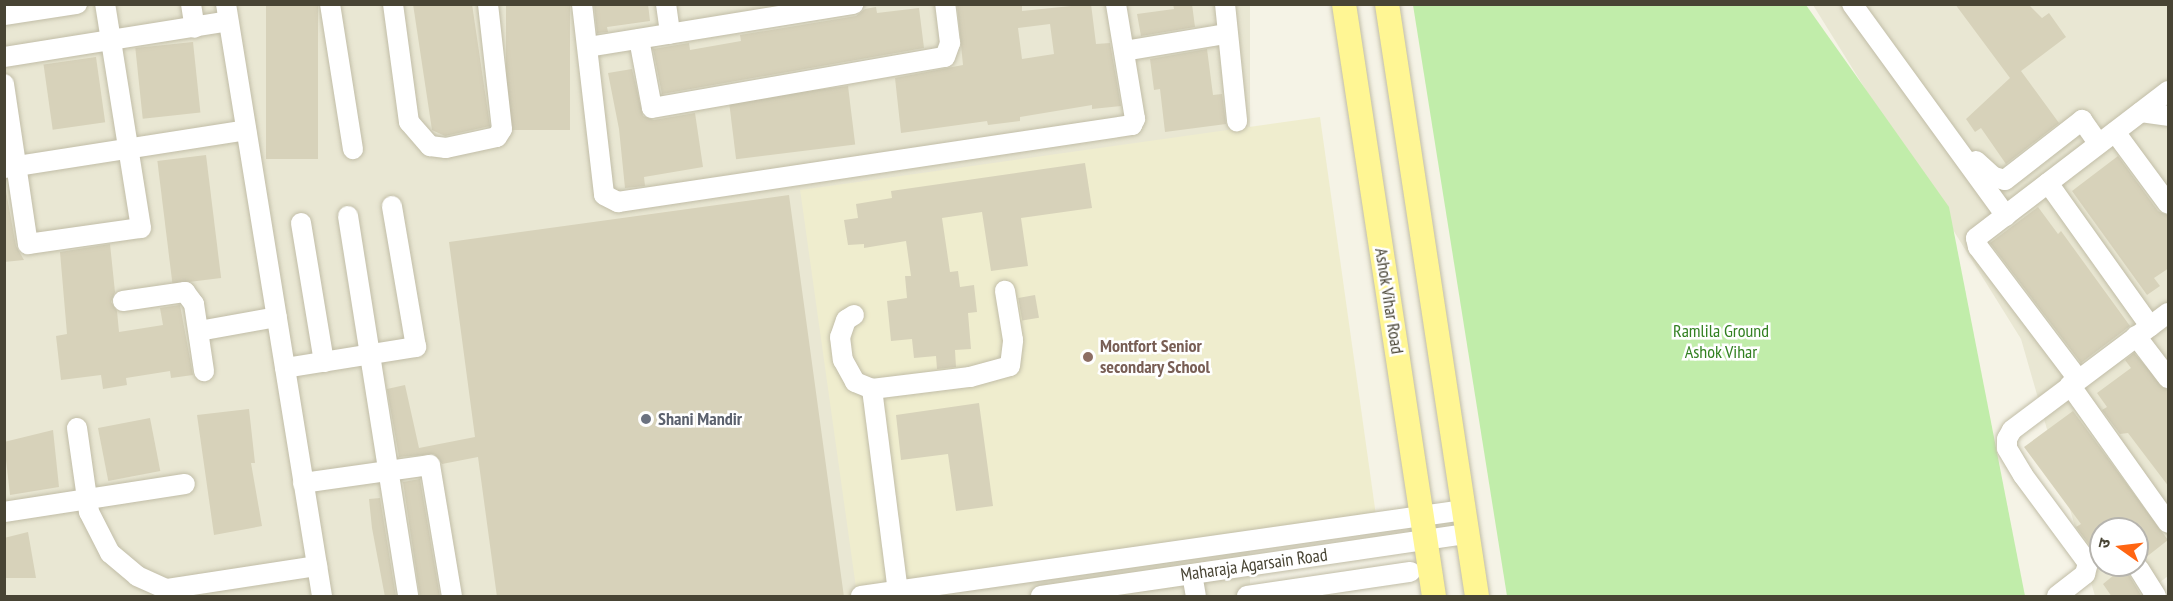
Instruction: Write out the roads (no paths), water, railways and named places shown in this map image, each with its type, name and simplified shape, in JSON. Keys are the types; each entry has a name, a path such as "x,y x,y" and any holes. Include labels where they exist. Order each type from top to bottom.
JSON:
{"main road":[{"name":"Ashok Vihar Road","path":"1344,4 1434,597"},
{"path":"1387,4 1477,597"}],"street":[{"path":"4,15 77,4"},
{"path":"5,91 10,167 28,244 141,228 105,4"},
{"path":"191,4 195,28"},
{"path":"330,4 353,148"},
{"path":"393,4 409,122 430,146 446,148 497,137 502,129 489,4"},
{"path":"582,4 604,195 618,202 1126,127 1135,119 1116,4"},
{"path":"666,4 670,34"},
{"path":"588,47 670,34 751,13 854,4"},
{"path":"639,39 652,108 945,57 950,43 945,4"},
{"path":"1225,4 1237,121"},
{"path":"1852,4 2006,216"},
{"path":"4,57 195,28 227,13 322,597"},
{"path":"1124,51 1227,34"},
{"path":"2169,91 1977,238 1978,247 2074,382 2169,524"},
{"path":"2141,112 2169,116"},
{"path":"1947,115 1978,165 1994,177 2006,180 2082,120 2099,144"},
{"path":"10,167 246,130"},
{"path":"2115,132 2169,204"},
{"path":"2022,167 2044,187 2143,331 2169,378"},
{"path":"285,368 416,347 392,206"},
{"path":"348,216 408,597"},
{"path":"301,223 324,362"},
{"path":"854,315 842,327 843,360 855,382 872,389 970,377 1010,366 1013,340 1005,291"},
{"path":"123,301 185,292 194,304 204,371"},
{"path":"2057,597 2085,574 2088,563 2023,476 2007,448 2007,439 2012,430 2169,313"},
{"path":"199,331 277,317"},
{"path":"872,389 898,591"},
{"path":"77,428 89,512 110,553 137,576 166,588 317,566"},
{"path":"303,483 430,465 452,597"},
{"path":"4,512 184,484"},
{"path":"861,597 1464,510"},
{"name":"Maharaja Agarsain Road","path":"1041,597 1467,534"},
{"path":"1299,558 1304,588"},
{"path":"1247,597 1410,572"},
{"path":"1192,574 1196,597"},
{"path":"2144,577 2156,597"}],"place":[{"name":"Montfort Senior secondary School","path":"1088,357"},
{"name":"Shani Mandir","path":"646,419"}],"park label":[{"name":"Ramlila Ground Ashok Vihar","path":"1721,342"}]}
